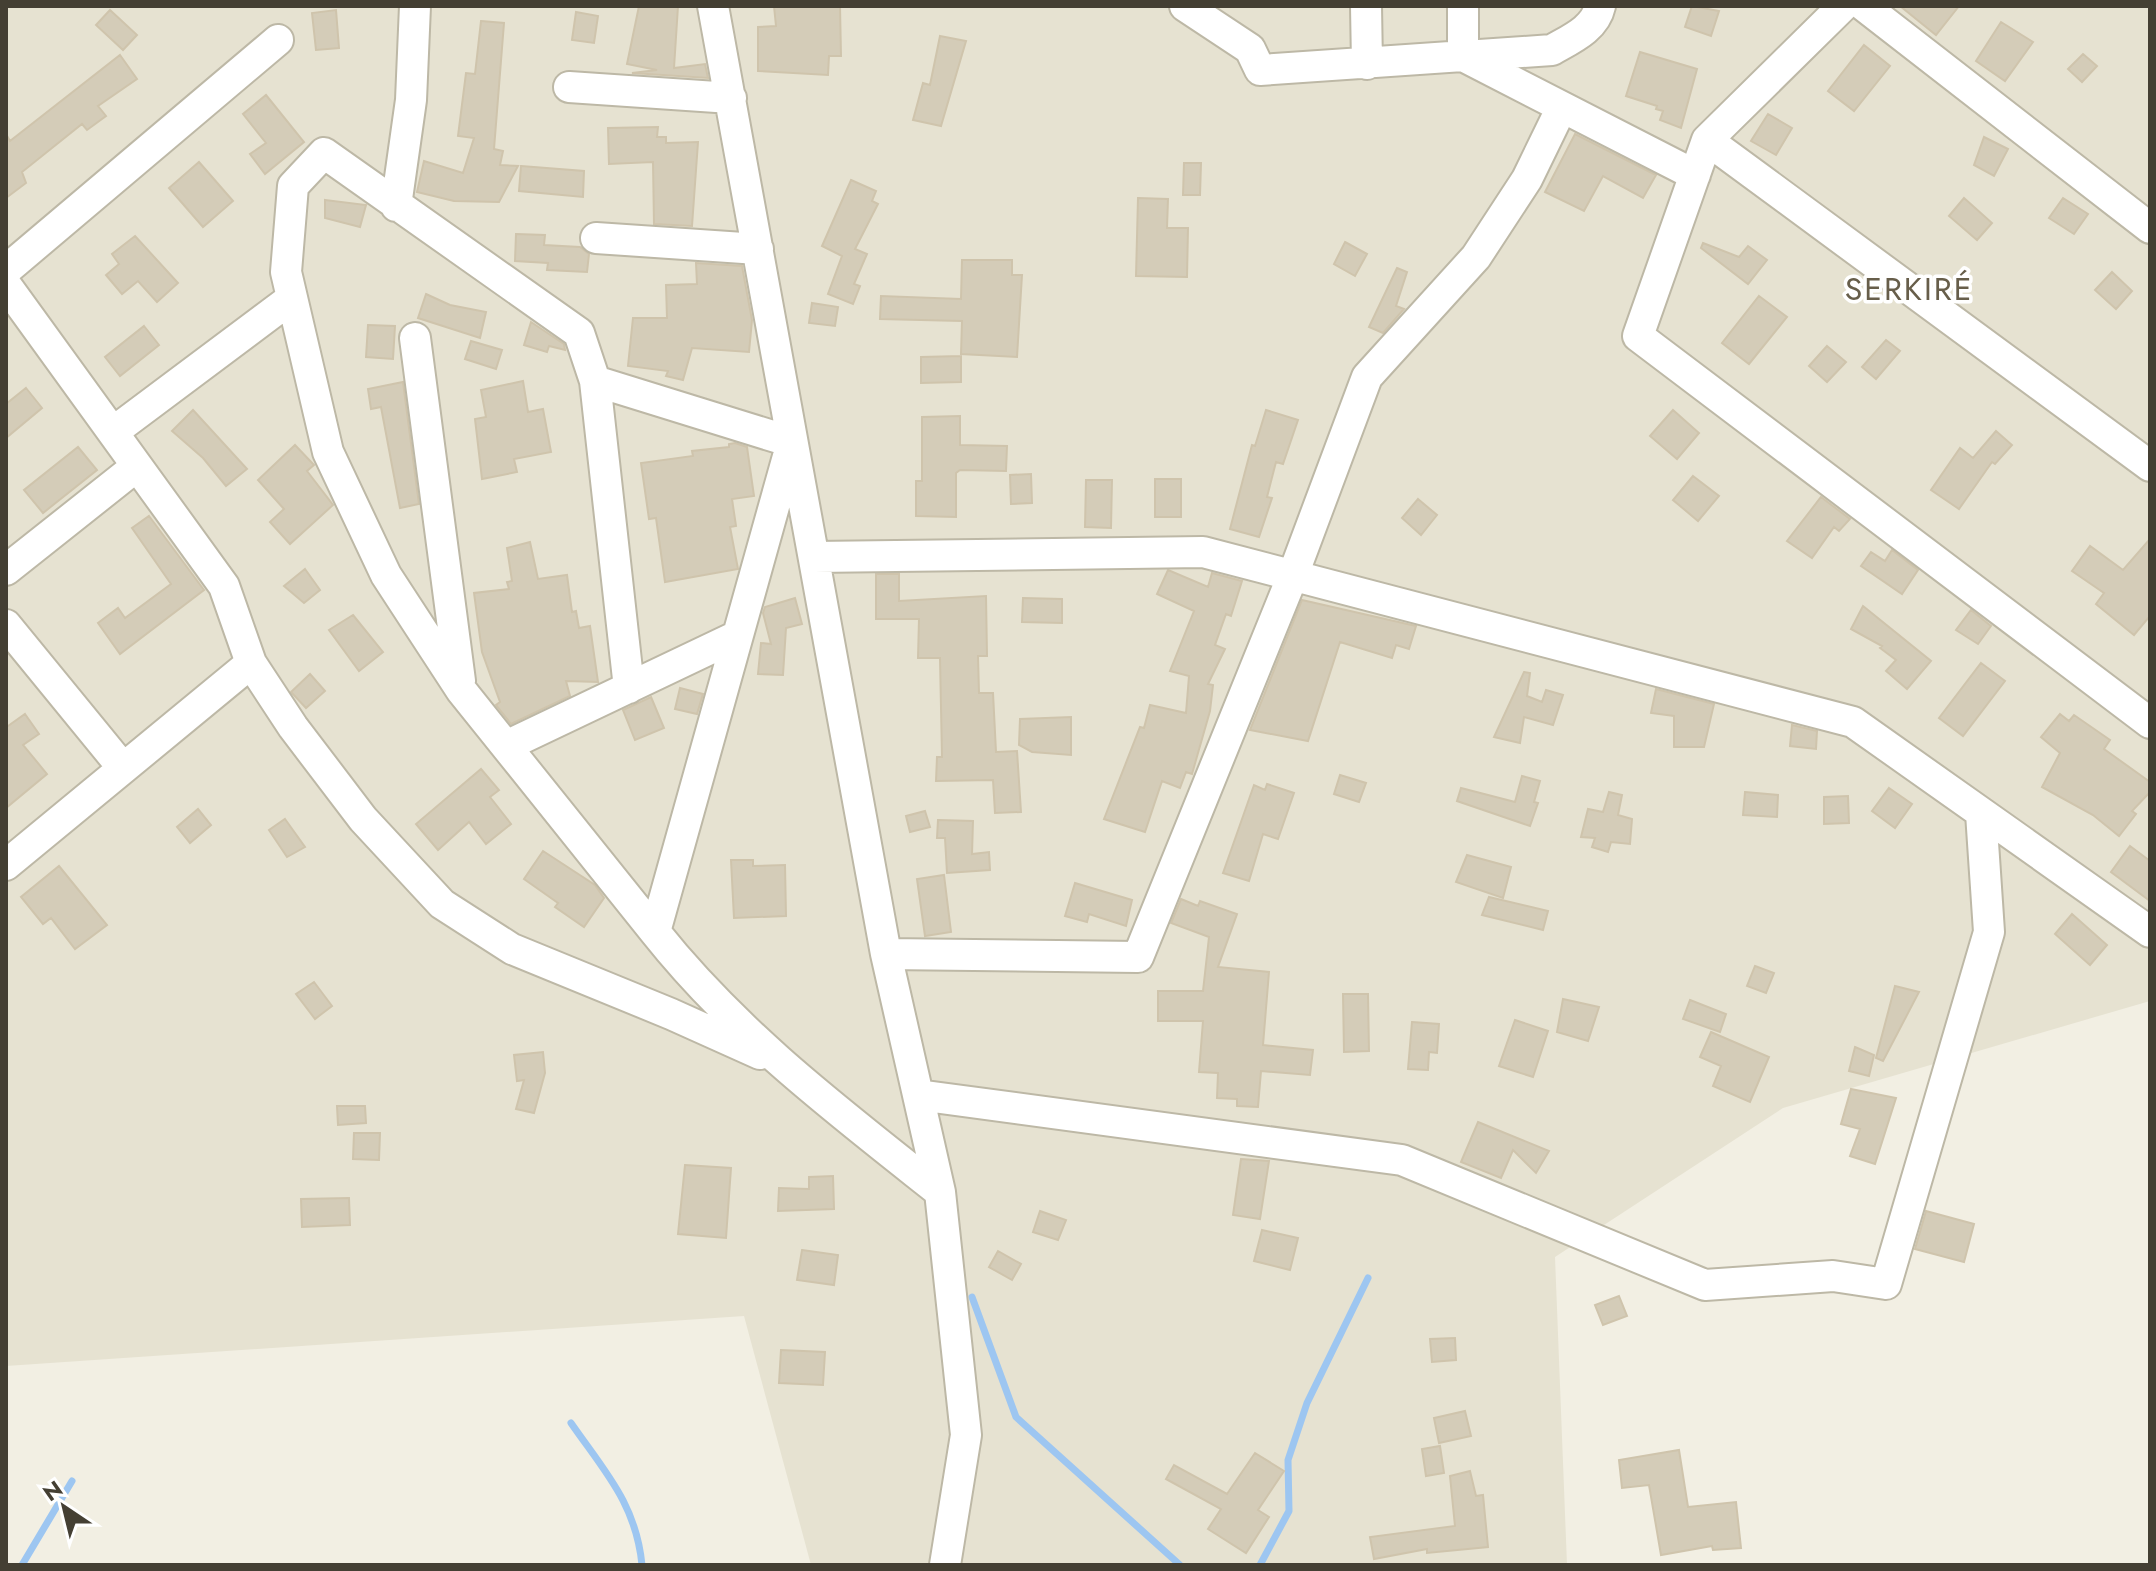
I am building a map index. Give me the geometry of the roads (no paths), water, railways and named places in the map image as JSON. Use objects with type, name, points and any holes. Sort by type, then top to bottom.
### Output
[{"type":"street","points":[[396,206],[411,100],[415,6]]},
{"type":"street","points":[[713,6],[886,954],[940,1192],[966,1435],[945,1565]]},
{"type":"street","points":[[1366,6],[1367,64]]},
{"type":"street","points":[[1463,6],[1463,56]]},
{"type":"street","points":[[1196,10],[1250,49],[1260,70],[1552,50],[1583,32],[1597,16],[1600,6]]},
{"type":"street","points":[[1843,6],[1707,140],[1638,336],[2150,723]]},
{"type":"street","points":[[1864,6],[2150,228]]},
{"type":"street","points":[[6,270],[278,40]]},
{"type":"street","points":[[1463,56],[1695,175]]},
{"type":"street","points":[[569,87],[731,98]]},
{"type":"street","points":[[886,954],[1138,957],[1293,575],[1367,377],[1476,257],[1527,179],[1562,107]]},
{"type":"street","points":[[1707,140],[2150,466]]},
{"type":"street","points":[[629,688],[595,381],[579,333],[324,153],[293,186],[286,272],[328,452],[386,575],[461,690],[655,932],[778,1063],[940,1192]]},
{"type":"street","points":[[596,238],[758,249]]},
{"type":"street","points":[[113,432],[292,298]]},
{"type":"street","points":[[11,302],[113,432],[224,586],[251,663],[363,819],[442,904],[512,949],[671,1014],[778,1063]]},
{"type":"street","points":[[415,338],[461,690]]},
{"type":"street","points":[[595,381],[792,442]]},
{"type":"street","points":[[655,932],[792,442]]},
{"type":"street","points":[[6,570],[137,466]]},
{"type":"street","points":[[814,557],[1203,552],[1853,722],[2150,932]]},
{"type":"street","points":[[6,625],[123,768]]},
{"type":"street","points":[[506,746],[737,636]]},
{"type":"street","points":[[6,865],[251,663]]},
{"type":"street","points":[[918,1095],[1402,1160],[1705,1285],[1833,1276],[1886,1284],[1989,932],[1981,813]]},
{"type":"waterway","points":[[1260,1565],[1289,1511],[1288,1460],[1307,1403],[1368,1278]]},
{"type":"waterway","points":[[972,1297],[1016,1417],[1180,1565]]},
{"type":"waterway","points":[[571,1423],[626,1506],[639,1543],[642,1565]]},
{"type":"waterway","points":[[22,1565],[72,1481]]},
{"type":"district","name":"SERKIRÉ","points":[[1909,289]]}]
